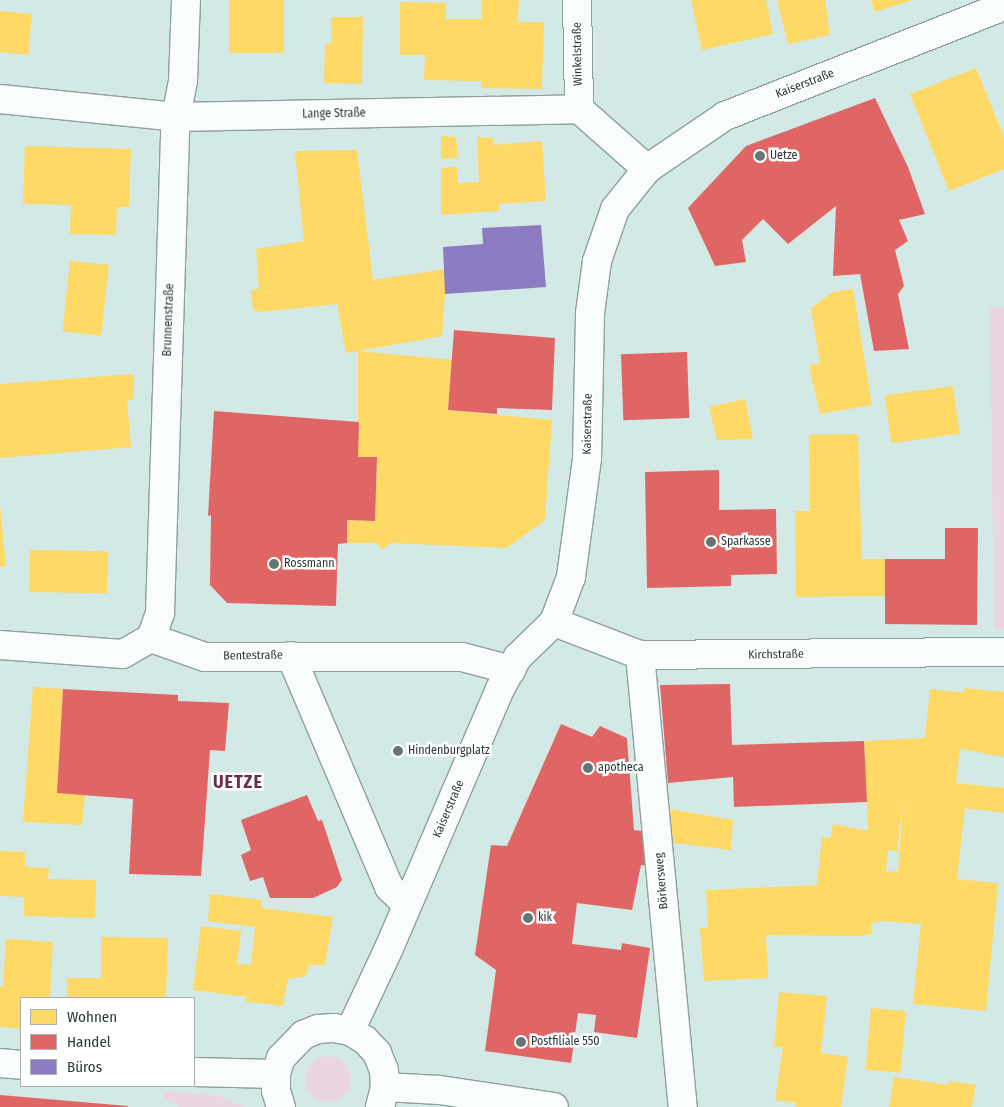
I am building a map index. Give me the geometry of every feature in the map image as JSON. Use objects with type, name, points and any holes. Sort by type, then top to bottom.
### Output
[{"type":"street","name":"Brunnenstraße","points":[[151,638],[160,613],[176,116],[183,81],[186,0]]},
{"type":"street","name":"Winkelstraße","points":[[577,0],[579,109]]},
{"type":"street","name":"Kaiserstraße","points":[[350,1031],[511,670],[518,657],[554,622],[571,577],[588,459],[590,313],[597,261],[615,209],[647,169],[725,116],[1004,6]]},
{"type":"street","name":"Lange Straße","points":[[0,99],[176,116],[579,109]]},
{"type":"street","points":[[579,109],[647,169]]},
{"type":"street","name":"Kirchstraße","points":[[554,622],[640,655],[1004,652]]},
{"type":"street","points":[[0,645],[123,654],[151,638]]},
{"type":"street","name":"Bentestraße","points":[[151,638],[205,657],[462,657],[511,670]]},
{"type":"street","name":"Börkersweg","points":[[640,655],[683,1107]]},
{"type":"street","points":[[291,656],[389,887],[407,906]]},
{"type":"street","points":[[281,1107],[276,1091],[276,1074],[281,1058],[303,1035],[318,1029],[350,1031],[365,1040],[377,1053],[384,1070],[383,1097],[439,1090],[554,1107]]},
{"type":"street","points":[[0,1064],[20,1065]]},
{"type":"street","points":[[195,1072],[276,1074]]},
{"type":"shaded area","points":[[1004,307],[1004,629],[994,629],[990,308]]},
{"type":"shaded area","points":[[328,1056],[341,1060],[347,1066],[351,1079],[347,1092],[341,1098],[328,1102],[315,1098],[309,1092],[305,1079],[309,1066],[315,1060]]},
{"type":"shaded area","points":[[163,1091],[220,1096],[244,1107],[179,1107],[163,1099]]},
{"type":"building: Wohnen","points":[[229,0],[284,0],[284,53],[229,53]]},
{"type":"building: Wohnen","points":[[482,0],[519,0],[518,22],[544,22],[542,89],[481,88],[481,81],[424,80],[425,55],[400,55],[400,2],[446,3],[446,19],[482,19]]},
{"type":"building: Wohnen","points":[[691,0],[766,0],[773,34],[702,50]]},
{"type":"building: Wohnen","points":[[777,0],[825,0],[830,35],[788,44]]},
{"type":"building: Wohnen","points":[[871,0],[912,0],[875,12]]},
{"type":"building: Wohnen","points":[[0,11],[32,14],[28,55],[0,52]]},
{"type":"building: Wohnen","points":[[331,17],[363,17],[362,84],[324,83],[325,43],[331,44]]},
{"type":"building: Wohnen","points":[[976,68],[1004,137],[1004,169],[949,191],[910,94]]},
{"type":"building: Wohnen","points":[[441,136],[456,137],[458,158],[441,159]]},
{"type":"building: Wohnen","points":[[477,137],[493,138],[493,145],[542,141],[546,201],[499,204],[499,211],[441,215],[441,168],[457,167],[458,183],[479,182]]},
{"type":"building: Wohnen","points":[[25,146],[131,149],[129,207],[117,207],[116,235],[70,234],[71,205],[23,204]]},
{"type":"building: Wohnen","points":[[357,150],[373,280],[445,269],[442,336],[346,353],[337,304],[262,312],[253,310],[251,289],[259,289],[256,249],[304,241],[295,151]]},
{"type":"building: Wohnen","points":[[70,261],[109,265],[101,336],[63,332]]},
{"type":"building: Wohnen","points":[[853,289],[872,405],[820,414],[809,365],[820,364],[811,308],[833,292]]},
{"type":"building: Wohnen","points":[[358,351],[452,360],[448,410],[552,420],[545,520],[507,548],[390,543],[382,550],[376,543],[347,543],[347,520],[375,521],[377,457],[358,457]]},
{"type":"building: Wohnen","points":[[134,374],[134,399],[127,400],[131,447],[0,458],[0,384]]},
{"type":"building: Wohnen","points":[[953,386],[960,434],[891,443],[885,396]]},
{"type":"building: Wohnen","points":[[745,399],[753,439],[717,440],[709,407]]},
{"type":"building: Wohnen","points":[[858,434],[862,559],[885,559],[886,596],[796,597],[795,511],[810,511],[809,435]]},
{"type":"building: Wohnen","points":[[0,504],[6,567],[0,567]]},
{"type":"building: Wohnen","points":[[30,550],[108,551],[107,593],[29,592]]},
{"type":"building: Wohnen","points":[[33,687],[63,689],[57,793],[85,795],[82,825],[23,822]]},
{"type":"building: Wohnen","points":[[965,688],[1004,692],[1004,757],[960,749],[956,783],[1004,788],[1004,813],[965,808],[957,879],[998,883],[986,1011],[913,1004],[921,924],[881,921],[871,923],[872,934],[861,936],[766,935],[768,978],[704,981],[700,928],[708,928],[706,890],[817,885],[822,837],[830,839],[833,824],[868,831],[864,741],[925,738],[930,689],[964,693]],"holes":[[[903,801],[898,872],[886,871],[888,850],[897,852]]]},
{"type":"building: Wohnen","points":[[670,809],[733,820],[731,850],[673,843]]},
{"type":"building: Wohnen","points":[[0,851],[25,852],[25,867],[49,868],[48,879],[96,880],[95,918],[24,916],[24,897],[0,896]]},
{"type":"building: Wohnen","points":[[210,894],[262,900],[262,908],[333,917],[325,965],[309,965],[306,976],[288,979],[283,1006],[246,1002],[247,997],[193,990],[201,926],[241,931],[237,964],[251,965],[255,927],[208,921]]},
{"type":"building: Wohnen","points":[[101,937],[168,938],[166,997],[67,997],[67,978],[101,978]]},
{"type":"building: Wohnen","points":[[6,939],[53,942],[50,997],[20,997],[20,1029],[0,1027],[0,986],[3,987]]},
{"type":"building: Wohnen","points":[[779,992],[827,996],[821,1053],[848,1057],[841,1107],[795,1107],[796,1103],[775,1100],[783,1047],[774,1046]]},
{"type":"building: Wohnen","points":[[871,1008],[906,1011],[900,1073],[866,1070]]},
{"type":"building: Wohnen","points":[[894,1077],[948,1085],[949,1081],[976,1085],[972,1107],[889,1107]]},
{"type":"building: Handel","points":[[875,98],[908,167],[925,214],[899,220],[908,241],[895,250],[904,286],[898,294],[909,349],[874,351],[860,274],[833,276],[836,206],[788,244],[763,219],[742,240],[746,262],[715,266],[688,208],[746,146]]},
{"type":"building: Handel","points":[[454,330],[555,338],[552,410],[497,408],[497,414],[448,410]]},
{"type":"building: Handel","points":[[687,352],[689,418],[623,420],[621,354]]},
{"type":"building: Handel","points":[[214,411],[359,422],[358,457],[377,457],[375,521],[347,520],[347,543],[338,544],[336,606],[227,603],[210,585],[211,515],[208,516]]},
{"type":"building: Handel","name":"Sparkasse","points":[[719,470],[719,510],[776,509],[777,574],[731,575],[731,586],[647,588],[645,472]]},
{"type":"building: Handel","points":[[945,528],[978,528],[977,625],[885,624],[885,559],[945,559]]},
{"type":"building: Handel","points":[[730,684],[732,745],[864,741],[867,802],[734,807],[733,777],[668,783],[660,685]]},
{"type":"building: Handel","points":[[63,689],[178,695],[178,701],[229,703],[225,751],[210,750],[201,876],[129,874],[133,799],[57,793]]},
{"type":"building: Handel","points":[[561,724],[592,737],[600,726],[627,738],[634,830],[649,832],[651,866],[641,865],[632,910],[577,903],[572,944],[621,950],[622,943],[650,948],[637,1038],[594,1032],[596,1015],[578,1013],[571,1063],[485,1051],[496,970],[475,955],[491,845],[507,846]]},
{"type":"building: Handel","points":[[307,795],[318,821],[322,820],[342,880],[337,887],[313,898],[270,898],[263,877],[250,881],[241,855],[251,850],[241,820]]},
{"type":"building: Handel","points":[[0,1095],[128,1106],[128,1107],[0,1107]]},
{"type":"building: Büros","points":[[541,225],[546,287],[445,294],[443,247],[483,244],[482,228]]},
{"type":"place","name":"Uetze","points":[[760,156]]},
{"type":"place","name":"Sparkasse","points":[[711,542]]},
{"type":"place","name":"Rossmann","points":[[274,564]]},
{"type":"place","name":"Hindenburgplatz","points":[[398,751]]},
{"type":"place","name":"apotheca","points":[[588,768]]},
{"type":"place","name":"kik","points":[[528,918]]},
{"type":"place","name":"Postfiliale 550","points":[[521,1042]]},
{"type":"district","name":"UETZE","points":[[238,782]]}]
